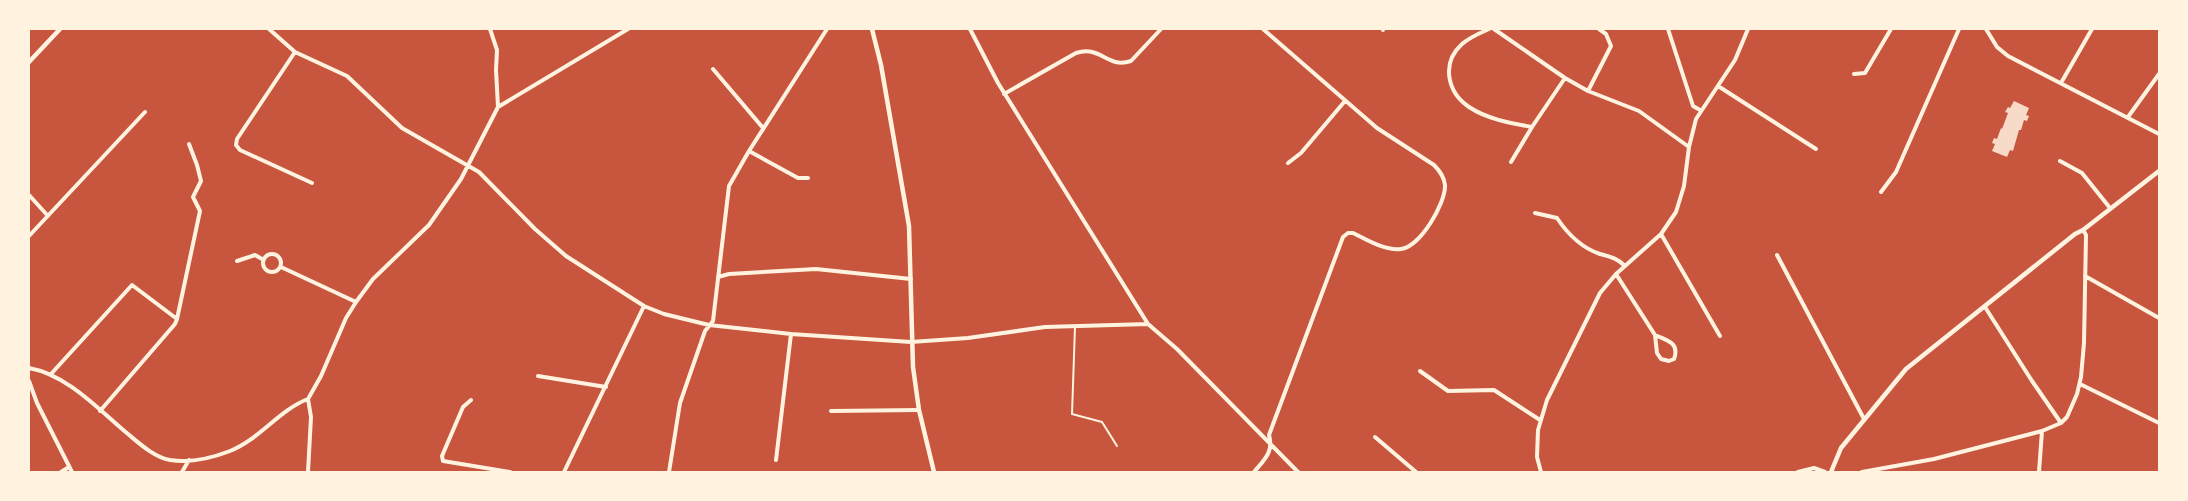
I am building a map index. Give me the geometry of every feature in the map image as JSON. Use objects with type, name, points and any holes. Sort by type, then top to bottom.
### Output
[{"type":"street","points":[[29,62],[60,29]]},
{"type":"street","points":[[269,29],[296,52],[347,76],[402,128],[479,172],[535,229],[566,256],[644,306],[664,314],[709,325],[791,334],[911,342],[968,338],[1045,327],[1148,324]]},
{"type":"street","points":[[308,472],[311,417],[308,399],[356,302],[380,272],[429,225],[468,165],[498,107],[497,50],[490,29]]},
{"type":"street","points":[[498,107],[628,29]]},
{"type":"street","points":[[669,472],[680,403],[704,331],[713,321],[730,186],[763,128],[827,29]]},
{"type":"street","points":[[872,29],[881,65],[909,226],[911,342],[915,392],[934,472]]},
{"type":"street","points":[[970,29],[1004,94],[1148,324],[1178,349],[1298,472]]},
{"type":"street","points":[[1004,94],[1076,53],[1085,50],[1096,52],[1116,63],[1131,61],[1161,29]]},
{"type":"street","points":[[1254,472],[1270,452],[1272,445],[1269,435],[1345,235],[1353,233],[1389,248],[1400,250],[1408,248],[1421,237],[1443,200],[1444,192],[1443,177],[1434,165],[1377,128],[1263,29]]},
{"type":"street","points":[[1489,29],[1472,36],[1461,44],[1453,55],[1449,66],[1448,80],[1455,94],[1476,111],[1494,118],[1532,127]]},
{"type":"street","points":[[1494,29],[1588,91],[1639,111],[1688,148]]},
{"type":"street","points":[[1588,91],[1611,46],[1606,34],[1599,29]]},
{"type":"street","points":[[1668,29],[1693,106],[1700,110]]},
{"type":"street","points":[[1541,472],[1537,443],[1540,420],[1547,400],[1600,293],[1616,274],[1661,234],[1669,224],[1680,201],[1686,175],[1688,148],[1692,129],[1700,110],[1735,60],[1748,29]]},
{"type":"street","points":[[1854,74],[1865,73],[1891,29]]},
{"type":"street","points":[[1881,192],[1896,172],[1959,29]]},
{"type":"street","points":[[1986,29],[1997,47],[2008,56],[2159,134]]},
{"type":"street","points":[[2061,83],[2092,29]]},
{"type":"street","points":[[296,52],[237,139],[236,145],[240,150],[312,183]]},
{"type":"street","points":[[713,69],[763,128]]},
{"type":"street","points":[[2128,117],[2159,74]]},
{"type":"street","points":[[1511,162],[1532,127],[1566,78]]},
{"type":"street","points":[[1718,86],[1816,149]]},
{"type":"street","points":[[1288,162],[1301,153],[1346,101]]},
{"type":"street","points":[[29,236],[145,112]]},
{"type":"street","points":[[100,411],[175,324],[177,319],[200,211],[193,197],[201,182],[197,165],[188,144]]},
{"type":"street","points":[[749,151],[798,178],[808,178]]},
{"type":"street","points":[[2060,161],[2082,173],[2110,208]]},
{"type":"street","points":[[1831,472],[1841,448],[1914,362],[2075,234],[2083,230],[2159,171]]},
{"type":"street","points":[[29,195],[48,216]]},
{"type":"street","points":[[1535,213],[1557,218],[1568,234],[1598,253],[1618,259],[1625,266]]},
{"type":"street","points":[[1862,472],[1934,459],[2042,431],[2062,423],[2071,411],[2080,384],[2084,343],[2086,235],[2083,230]]},
{"type":"street","points":[[1661,234],[1720,336]]},
{"type":"street","points":[[262,259],[275,254],[282,264],[281,268]]},
{"type":"street","points":[[1777,254],[1864,419]]},
{"type":"street","points":[[237,261],[255,255],[262,259],[266,271],[270,273],[281,268],[356,302]]},
{"type":"street","points":[[718,277],[730,274],[816,269],[910,279]]},
{"type":"street","points":[[1616,274],[1655,335],[1657,353],[1661,359],[1669,361],[1674,358],[1676,353],[1672,342],[1655,335]]},
{"type":"street","points":[[2085,276],[2159,318]]},
{"type":"street","points":[[51,374],[132,285],[177,319]]},
{"type":"street","points":[[564,472],[644,306]]},
{"type":"street","points":[[1985,307],[2032,381],[2062,423]]},
{"type":"street","points":[[776,460],[791,334]]},
{"type":"street","points":[[29,368],[51,374],[145,448],[169,460],[189,460],[230,452],[255,437],[297,403],[308,399]]},
{"type":"street","points":[[1420,371],[1448,391],[1494,390],[1540,420]]},
{"type":"street","points":[[538,376],[606,387]]},
{"type":"street","points":[[29,381],[37,403],[72,472]]},
{"type":"street","points":[[2080,384],[2159,423]]},
{"type":"street","points":[[471,400],[463,407],[442,456],[442,461],[510,472]]},
{"type":"street","points":[[831,411],[919,410]]},
{"type":"street","points":[[2038,472],[2042,431]]},
{"type":"street","points":[[1375,437],[1416,472]]},
{"type":"street","points":[[182,472],[189,460]]},
{"type":"street","points":[[61,472],[69,467]]},
{"type":"street","points":[[1798,472],[1814,468],[1825,472]]},
{"type":"lane","points":[[1075,327],[1072,414],[1102,422],[1117,446]]},
{"type":"building","points":[[2014,101],[2029,108],[2026,115],[2029,116],[2027,121],[2024,120],[2013,151],[2010,150],[2007,157],[1992,151],[1995,144],[1992,143],[1994,138],[1997,139],[2002,129],[2008,113],[2005,112]]}]
